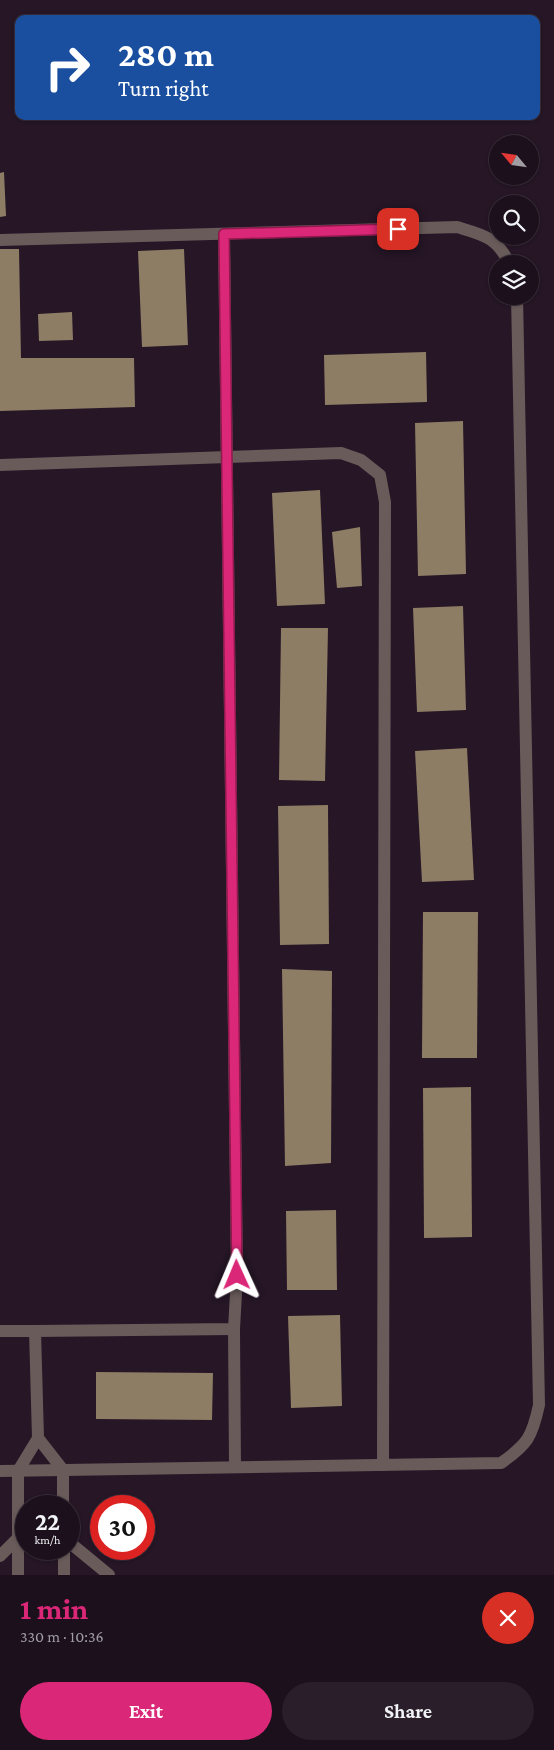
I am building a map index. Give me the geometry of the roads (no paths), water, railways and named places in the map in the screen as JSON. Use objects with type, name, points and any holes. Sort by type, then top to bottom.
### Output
[{"type":"street","points":[[0,240],[457,227],[493,240],[506,255]]},
{"type":"street","points":[[224,234],[237,1275],[234,1329],[235,1467]]},
{"type":"street","points":[[0,1471],[500,1463],[518,1451],[533,1432],[539,1405],[517,305]]},
{"type":"street","points":[[0,465],[342,452],[362,460],[380,475],[385,502],[383,1465]]},
{"type":"street","points":[[0,1331],[234,1329]]},
{"type":"street","points":[[18,1495],[18,1471],[38,1438],[35,1331]]},
{"type":"street","points":[[38,1438],[63,1470],[63,1495]]},
{"type":"street","points":[[0,1556],[15,1541]]},
{"type":"street","points":[[80,1551],[109,1575]]},
{"type":"street","points":[[18,1560],[18,1575]]},
{"type":"street","points":[[64,1560],[64,1575]]}]
